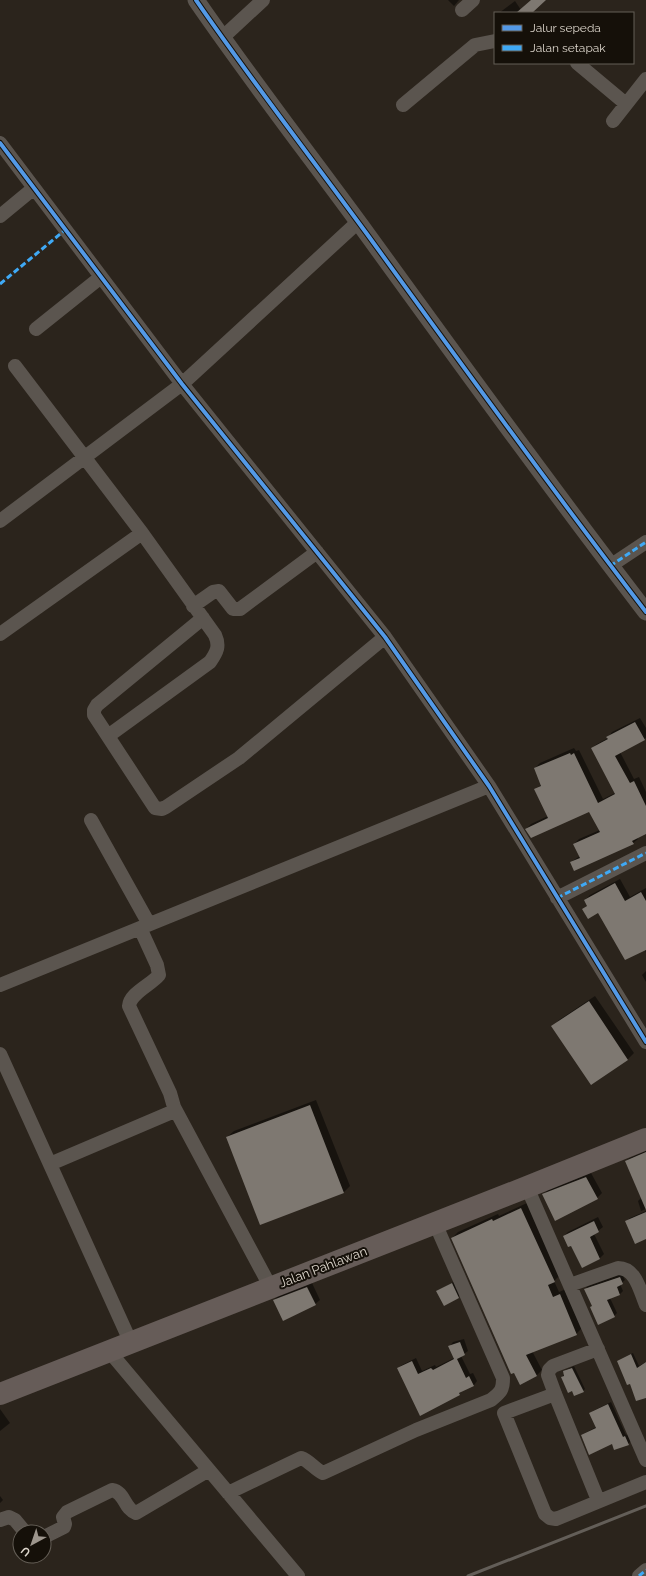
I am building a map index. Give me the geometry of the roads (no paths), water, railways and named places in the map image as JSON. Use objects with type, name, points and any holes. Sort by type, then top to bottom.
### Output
[{"type":"highway","name":"Jalan Pahlawan","points":[[0,1394],[646,1139]]},
{"type":"street","points":[[196,0],[222,38],[562,502],[646,612]]},
{"type":"street","points":[[222,38],[263,0]]},
{"type":"street","points":[[462,10],[473,0]]},
{"type":"street","points":[[403,105],[475,45],[494,41]]},
{"type":"street","points":[[578,64],[626,104]]},
{"type":"street","points":[[613,121],[646,79]]},
{"type":"street","points":[[0,143],[182,384],[385,637],[489,786],[646,1042]]},
{"type":"street","points":[[0,216],[34,188]]},
{"type":"street","points":[[0,521],[182,384],[358,222]]},
{"type":"street","points":[[36,329],[101,277]]},
{"type":"street","points":[[15,366],[142,533],[215,635],[218,642],[218,648],[210,662],[108,736]]},
{"type":"street","points":[[0,634],[142,533]]},
{"type":"street","points":[[610,566],[646,542]]},
{"type":"street","points":[[193,606],[213,592],[219,591],[233,609],[240,609],[316,552]]},
{"type":"street","points":[[203,618],[97,705],[94,710],[94,715],[153,805],[159,809],[166,807],[239,758],[385,637]]},
{"type":"street","points":[[0,985],[489,786]]},
{"type":"street","points":[[90,820],[145,926],[157,965],[158,975],[129,1001],[129,1006],[170,1093],[174,1107],[271,1288]]},
{"type":"street","points":[[557,898],[646,853]]},
{"type":"street","points":[[0,1054],[131,1343]]},
{"type":"street","points":[[50,1164],[172,1112],[174,1107]]},
{"type":"street","points":[[527,1187],[646,1460]]},
{"type":"street","points":[[228,1492],[300,1458],[309,1461],[315,1468],[323,1473],[416,1430],[491,1400],[503,1388],[504,1378],[435,1223]]},
{"type":"street","points":[[570,1285],[618,1268],[627,1269],[633,1276],[646,1305]]},
{"type":"street","points":[[598,1349],[553,1366],[550,1368],[548,1375],[598,1500]]},
{"type":"street","points":[[109,1351],[298,1576]]},
{"type":"street","points":[[555,1394],[504,1413],[545,1514],[550,1518],[556,1519],[598,1500],[646,1482]]},
{"type":"street","points":[[52,1533],[64,1527],[65,1524],[63,1517],[68,1512],[112,1490],[120,1493],[130,1509],[136,1513],[209,1470]]},
{"type":"street","points":[[0,1520],[9,1517],[15,1520],[18,1524]]},
{"type":"street","points":[[639,1576],[646,1570]]},
{"type":"railway","points":[[468,1576],[646,1506]]}]
